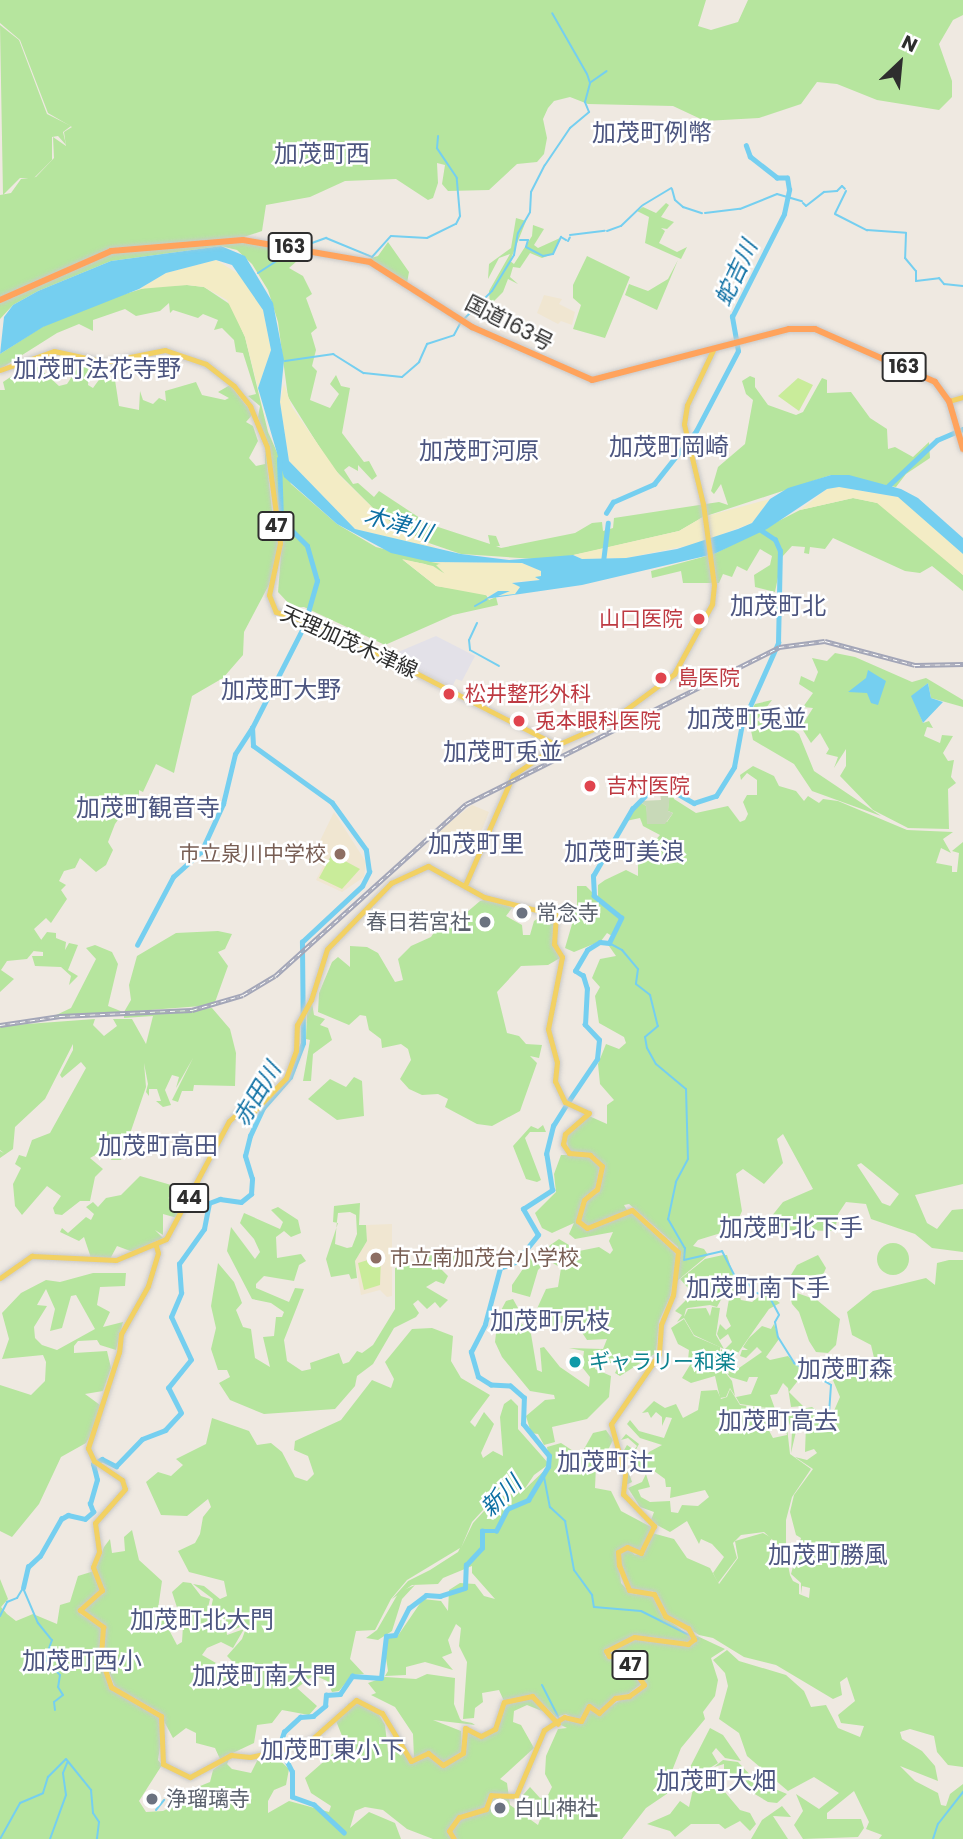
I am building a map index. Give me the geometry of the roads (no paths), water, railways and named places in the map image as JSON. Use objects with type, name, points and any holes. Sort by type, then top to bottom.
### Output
[{"type":"highway","name":"国道163号","points":[[0,300],[100,255],[230,238],[357,259],[386,270],[463,321],[592,380],[796,328],[815,329],[926,377],[949,401]]},
{"type":"highway","name":"163","points":[[949,401],[961,446]]},
{"type":"main road","name":"天理加茂木津線","points":[[0,370],[50,351],[105,362],[165,350],[201,360],[226,379],[250,405],[269,455],[273,516],[280,542],[271,600],[280,614],[307,619],[557,745]]},
{"type":"main road","points":[[466,883],[512,776],[557,745],[609,722],[674,674],[712,604],[714,583],[703,506],[686,443],[687,405],[713,350]]},
{"type":"main road","points":[[949,401],[963,397]]},
{"type":"main road","name":"44","points":[[156,1246],[169,1235],[232,1118],[254,1111],[284,1080],[295,1054],[301,1017],[307,1008],[329,946],[391,883],[428,866],[466,883]]},
{"type":"main road","name":"47","points":[[466,883],[484,897],[548,910],[557,917],[554,942],[562,957],[548,1029],[557,1062],[555,1080],[565,1102],[589,1113],[565,1134],[562,1142],[567,1152],[590,1155],[602,1166],[596,1191],[581,1206],[579,1224],[587,1228],[632,1210],[678,1252],[673,1295],[660,1325],[658,1355],[643,1371],[611,1426],[624,1473],[622,1494],[654,1527],[641,1553],[628,1547],[618,1552],[622,1582],[631,1592],[654,1594],[665,1616],[688,1628],[694,1639],[687,1643],[634,1636],[608,1649],[606,1655],[623,1657],[644,1685],[629,1696],[615,1698],[599,1713],[590,1706],[581,1721],[565,1716],[558,1724]]},
{"type":"main road","points":[[0,1278],[32,1256],[105,1261],[156,1246],[158,1253],[148,1286],[121,1334],[119,1352],[89,1448],[95,1463],[122,1480],[125,1489],[95,1523],[99,1552],[93,1567],[102,1590],[80,1610],[104,1630],[101,1658],[111,1687],[160,1714],[162,1761],[186,1776],[230,1755],[250,1757],[281,1750],[316,1736],[345,1705],[356,1700],[382,1713],[411,1761],[430,1754],[443,1765],[463,1753],[465,1728],[481,1736],[495,1729],[504,1702],[532,1696],[558,1724],[540,1736],[537,1755],[516,1796],[491,1796],[486,1809],[459,1818],[449,1831],[454,1839]]},
{"type":"water","points":[[221,246],[245,256],[273,303],[284,360],[280,402],[289,461],[355,529],[461,554],[509,560],[573,555],[582,559],[626,558],[677,549],[738,529],[752,523],[770,499],[788,488],[831,475],[849,475],[901,489],[918,498],[963,538],[963,554],[898,497],[839,487],[827,489],[767,529],[714,554],[582,585],[485,599],[498,591],[510,591],[498,596],[515,594],[520,587],[512,583],[540,580],[535,577],[541,576],[541,571],[522,563],[431,562],[391,553],[337,524],[284,477],[258,388],[271,350],[263,310],[232,265],[216,260],[166,273],[139,289],[43,327],[0,354],[4,317],[13,305],[38,291],[111,261]]},
{"type":"water","points":[[868,670],[886,681],[878,705],[871,703],[867,693],[848,692],[866,678]]},
{"type":"water","points":[[928,683],[931,698],[943,702],[923,723],[911,696]]},
{"type":"waterway","points":[[465,318],[492,291],[514,255],[518,233],[530,212],[531,192],[545,165],[570,128],[589,112],[585,102],[590,83],[587,74],[552,13]]},
{"type":"waterway","points":[[591,82],[607,71]]},
{"type":"waterway","points":[[301,247],[326,238],[372,257],[391,236],[427,238],[456,224],[460,216],[457,178],[437,148],[438,136]]},
{"type":"waterway","name":"蛇吉川","points":[[606,513],[613,502],[654,484],[696,431],[738,351],[732,317],[784,214],[789,190],[787,178],[777,178],[750,157],[746,146]]},
{"type":"waterway","points":[[803,203],[806,206],[824,192],[837,191],[842,186],[845,189]]},
{"type":"waterway","points":[[643,205],[671,188]]},
{"type":"waterway","points":[[672,189],[675,200],[683,207],[702,213]]},
{"type":"waterway","points":[[846,191],[835,214],[867,230],[906,233],[905,258],[916,271],[916,281],[939,278],[944,284],[963,286]]},
{"type":"waterway","points":[[705,213],[740,209],[777,194],[802,201]]},
{"type":"waterway","points":[[607,231],[621,226],[642,206]]},
{"type":"waterway","points":[[570,235],[605,231]]},
{"type":"waterway","points":[[520,240],[528,240],[526,247],[543,256],[553,254],[561,237],[566,240]]},
{"type":"waterway","points":[[568,241],[570,237]]},
{"type":"waterway","points":[[258,273],[290,252]]},
{"type":"waterway","points":[[285,361],[333,354],[364,373],[402,377],[419,362],[427,344],[454,335],[461,322]]},
{"type":"waterway","points":[[885,489],[937,440],[963,429]]},
{"type":"waterway","name":"赤田川","points":[[23,1588],[28,1567],[40,1556],[61,1519],[68,1515],[85,1519],[93,1512],[90,1504],[97,1480],[93,1464],[102,1459],[116,1466],[142,1439],[165,1430],[181,1413],[168,1388],[191,1360],[171,1317],[181,1293],[179,1264],[204,1229],[209,1203],[220,1199],[241,1202],[251,1194],[252,1179],[245,1156],[250,1136],[263,1108],[290,1077],[303,1043],[302,942],[362,886],[369,872],[366,850],[332,803],[253,746],[252,728],[304,626],[317,581],[307,546],[281,520],[279,459]]},
{"type":"waterway","name":"蛇吉川","points":[[603,562],[608,523]]},
{"type":"waterway","name":"新川","points":[[568,1102],[597,1059],[599,1040],[585,1025],[587,989],[583,976],[575,971],[587,950],[600,942],[609,943],[621,918],[594,896],[593,876],[632,809],[649,792],[668,788],[694,803],[716,796],[734,767],[742,724],[778,643],[780,551],[775,540],[760,530]]},
{"type":"waterway","points":[[475,606],[486,600]]},
{"type":"waterway","points":[[477,623],[469,640],[470,650],[499,666]]},
{"type":"waterway","points":[[137,945],[173,877],[201,852],[223,804],[235,754],[252,728]]},
{"type":"waterway","points":[[609,943],[622,950],[638,969],[636,984],[650,995],[658,1026],[645,1037],[647,1048],[656,1064],[686,1089],[688,1159],[676,1182],[668,1219],[685,1248],[684,1260],[722,1251],[736,1278],[750,1285],[752,1292],[769,1296],[779,1315],[775,1322],[778,1337],[794,1363],[831,1385],[829,1417]]},
{"type":"waterway","name":"新川","points":[[344,1833],[314,1805],[292,1797],[292,1772],[279,1747],[284,1732],[300,1717],[313,1716],[325,1706],[326,1695],[340,1694],[352,1676],[381,1678],[386,1636],[395,1635],[409,1608],[426,1595],[440,1596],[465,1588],[466,1565],[482,1548],[482,1531],[496,1531],[507,1509],[528,1500],[548,1467],[549,1456],[523,1424],[524,1398],[510,1386],[491,1385],[478,1377],[471,1352],[485,1324],[500,1268],[516,1262],[538,1235],[523,1209],[552,1190],[546,1154],[553,1126],[566,1105]]},
{"type":"waterway","points":[[544,1477],[550,1507],[565,1521],[574,1570],[592,1595],[594,1607],[641,1611],[697,1639]]},
{"type":"waterway","name":"赤田川","points":[[0,1616],[7,1602],[17,1598],[23,1588],[38,1623],[52,1640],[45,1659],[60,1675],[58,1687],[63,1695],[54,1702],[55,1710]]},
{"type":"waterway","points":[[542,1685],[559,1718]]},
{"type":"waterway","name":"赤田川","points":[[66,1759],[91,1790],[93,1813],[99,1822],[97,1839]]},
{"type":"waterway","points":[[0,1839],[20,1803],[43,1793],[48,1777],[66,1759]]},
{"type":"waterway","points":[[50,1839],[66,1795],[63,1773],[67,1763]]},
{"type":"waterway","points":[[933,1839],[938,1824],[963,1792]]},
{"type":"waterway","points":[[155,1799],[158,1796]]},
{"type":"waterway","points":[[156,1810],[164,1800]]},
{"type":"railway","points":[[0,1025],[60,1016],[192,1010],[243,995],[275,976],[466,804],[779,647],[825,641],[915,665],[963,664]]},
{"type":"place","name":"山口医院","points":[[699,619]]},
{"type":"place","name":"島医院","points":[[661,678]]},
{"type":"place","name":"松井整形外科","points":[[449,694]]},
{"type":"place","name":"兎本眼科医院","points":[[519,721]]},
{"type":"place","name":"吉村医院","points":[[590,786]]},
{"type":"place","name":"市立泉川中学校","points":[[340,854]]},
{"type":"place","name":"常念寺","points":[[522,913]]},
{"type":"place","name":"春日若宮社","points":[[485,922]]},
{"type":"place","name":"市立南加茂台小学校","points":[[376,1258]]},
{"type":"place","name":"ギャラリー和楽","points":[[575,1362]]},
{"type":"place","name":"浄瑠璃寺","points":[[152,1799]]},
{"type":"place","name":"白山神社","points":[[500,1808]]},
{"type":"district","name":"加茂町例幣","points":[[652,133]]},
{"type":"district","name":"加茂町西","points":[[322,154]]},
{"type":"district","name":"加茂町法花寺野","points":[[97,369]]},
{"type":"district","name":"加茂町岡崎","points":[[669,447]]},
{"type":"district","name":"加茂町河原","points":[[479,451]]},
{"type":"district","name":"加茂町北","points":[[778,606]]},
{"type":"district","name":"加茂町大野","points":[[281,690]]},
{"type":"district","name":"加茂町兎並","points":[[747,719]]},
{"type":"district","name":"加茂町兎並","points":[[503,752]]},
{"type":"district","name":"加茂町観音寺","points":[[148,808]]},
{"type":"district","name":"加茂町里","points":[[476,844]]},
{"type":"district","name":"加茂町美浪","points":[[624,852]]},
{"type":"district","name":"加茂町高田","points":[[158,1146]]},
{"type":"district","name":"加茂町北下手","points":[[791,1228]]},
{"type":"district","name":"加茂町南下手","points":[[758,1288]]},
{"type":"district","name":"加茂町尻枝","points":[[550,1321]]},
{"type":"district","name":"加茂町森","points":[[845,1369]]},
{"type":"district","name":"加茂町高去","points":[[778,1421]]},
{"type":"district","name":"加茂町辻","points":[[605,1462]]},
{"type":"district","name":"加茂町勝風","points":[[828,1555]]},
{"type":"district","name":"加茂町北大門","points":[[202,1620]]},
{"type":"district","name":"加茂町西小","points":[[82,1661]]},
{"type":"district","name":"加茂町南大門","points":[[264,1676]]},
{"type":"district","name":"加茂町東小下","points":[[332,1750]]},
{"type":"district","name":"加茂町大畑","points":[[716,1781]]},
{"type":"water label","name":"木津川","points":[[398,524]]}]
